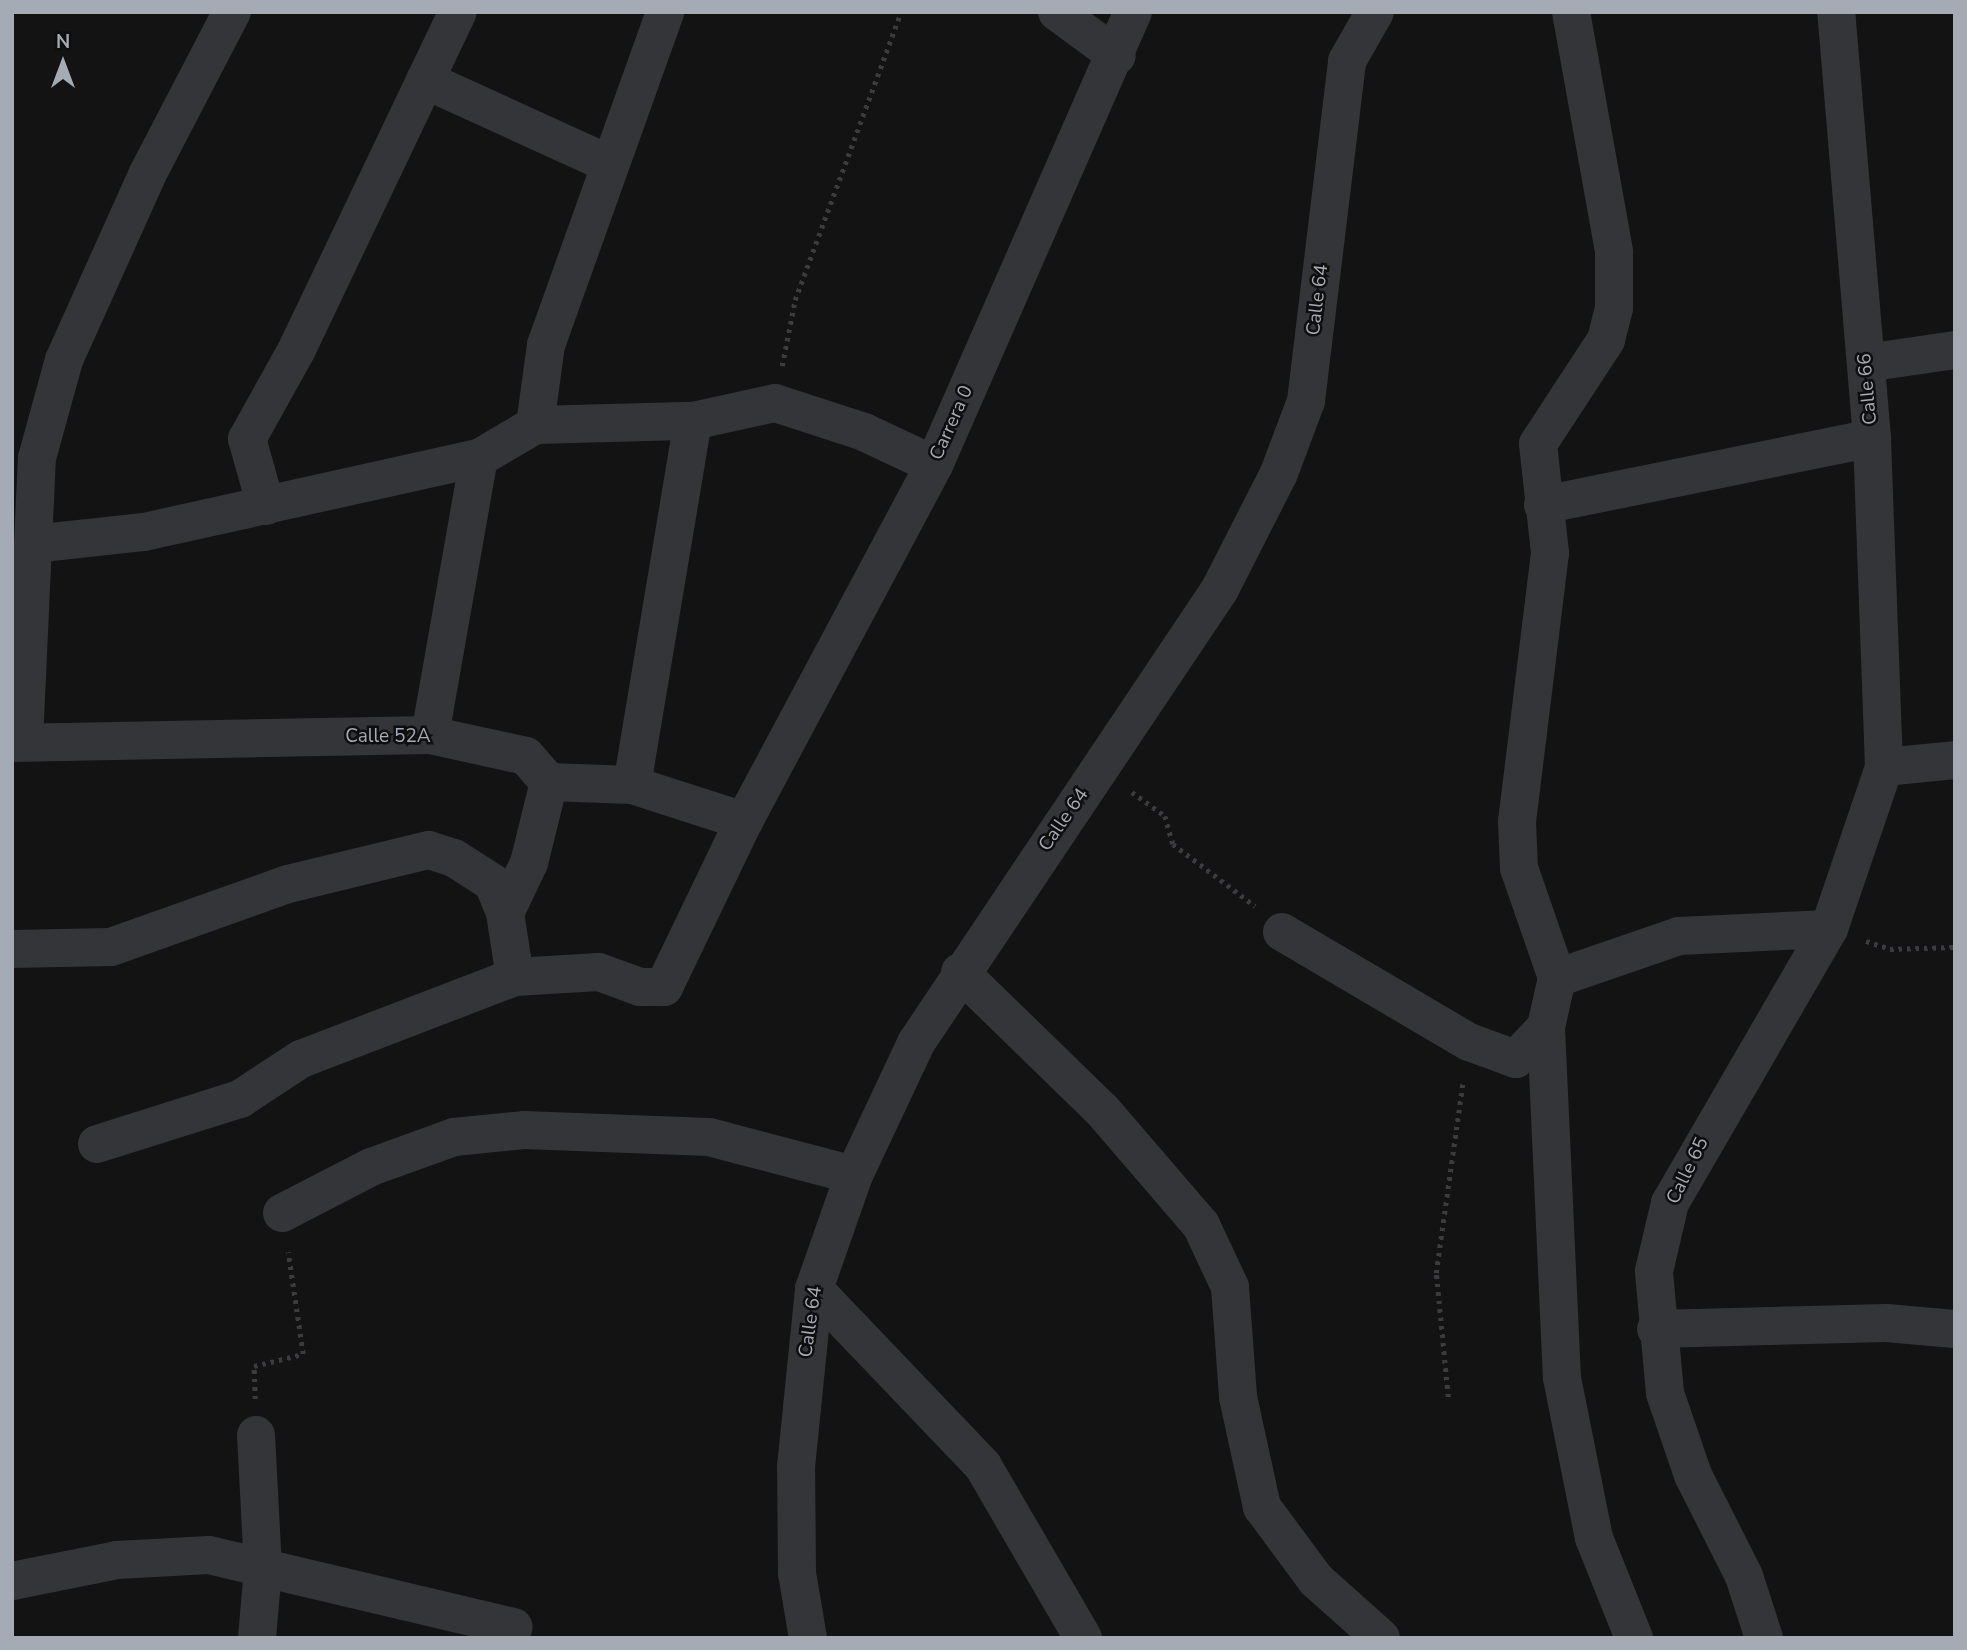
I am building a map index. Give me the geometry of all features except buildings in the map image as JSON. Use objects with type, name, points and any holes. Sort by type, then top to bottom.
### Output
[{"type":"street","points":[[18,742],[37,458],[64,360],[147,175],[232,12]]},
{"type":"street","points":[[266,506],[247,439],[458,12]]},
{"type":"street","points":[[535,425],[546,345],[607,163],[665,12]]},
{"type":"street","points":[[1057,12],[1117,56]]},
{"type":"street","name":"Carrera 0","points":[[515,977],[599,972],[640,987],[664,987],[744,821],[934,465],[1117,56],[1132,12]]},
{"type":"street","name":"Calle 64","points":[[808,1638],[797,1573],[796,1467],[814,1289],[854,1175],[916,1043],[960,972],[1220,589],[1279,473],[1306,401],[1347,61],[1375,12]]},
{"type":"street","points":[[1571,12],[1614,252],[1614,308],[1606,340],[1538,444],[1550,553],[1517,821],[1519,868],[1557,978],[1546,1027],[1562,1378],[1594,1538],[1634,1638]]},
{"type":"street","name":"Calle 66","points":[[1836,12],[1872,438],[1884,767]]},
{"type":"street","points":[[425,80],[607,163]]},
{"type":"street","points":[[1866,363],[1955,350]]},
{"type":"street","points":[[33,544],[144,532],[479,458],[535,425],[694,421],[775,403],[864,432],[934,465]]},
{"type":"street","points":[[632,785],[694,421]]},
{"type":"street","points":[[1543,505],[1872,438]]},
{"type":"street","points":[[430,735],[479,458]]},
{"type":"street","name":"Calle 52A","points":[[18,742],[430,735],[526,756],[548,782]]},
{"type":"street","points":[[1884,767],[1955,760]]},
{"type":"street","name":"Calle 65","points":[[1765,1638],[1744,1576],[1689,1463],[1665,1393],[1656,1329],[1654,1271],[1670,1203],[1829,929],[1884,767]]},
{"type":"street","points":[[505,913],[529,863],[548,782],[632,785],[744,821]]},
{"type":"street","points":[[12,949],[111,947],[288,884],[429,849],[454,858],[493,883],[505,913],[515,977],[301,1059],[240,1099],[97,1144]]},
{"type":"street","points":[[1557,978],[1679,936],[1829,929]]},
{"type":"street","points":[[1282,932],[1469,1042],[1516,1059],[1546,1027]]},
{"type":"street","points":[[960,972],[1101,1110],[1201,1224],[1230,1287],[1238,1397],[1262,1507],[1316,1580],[1381,1638]]},
{"type":"street","points":[[282,1213],[370,1167],[454,1137],[524,1130],[709,1137],[854,1175]]},
{"type":"street","points":[[814,1289],[983,1466],[1083,1638]]},
{"type":"street","points":[[1656,1329],[1886,1323],[1955,1329]]},
{"type":"street","points":[[256,1435],[262,1569],[257,1638]]},
{"type":"street","points":[[12,1581],[117,1560],[209,1555],[514,1627]]},
{"type":"path","points":[[775,403],[794,300],[901,12]]},
{"type":"path","points":[[1100,769],[1165,816],[1173,844],[1282,932]]},
{"type":"path","points":[[1829,929],[1890,949],[1955,947]]},
{"type":"path","points":[[1448,1397],[1436,1273],[1469,1042]]},
{"type":"path","points":[[256,1435],[254,1366],[303,1354],[282,1213]]}]
